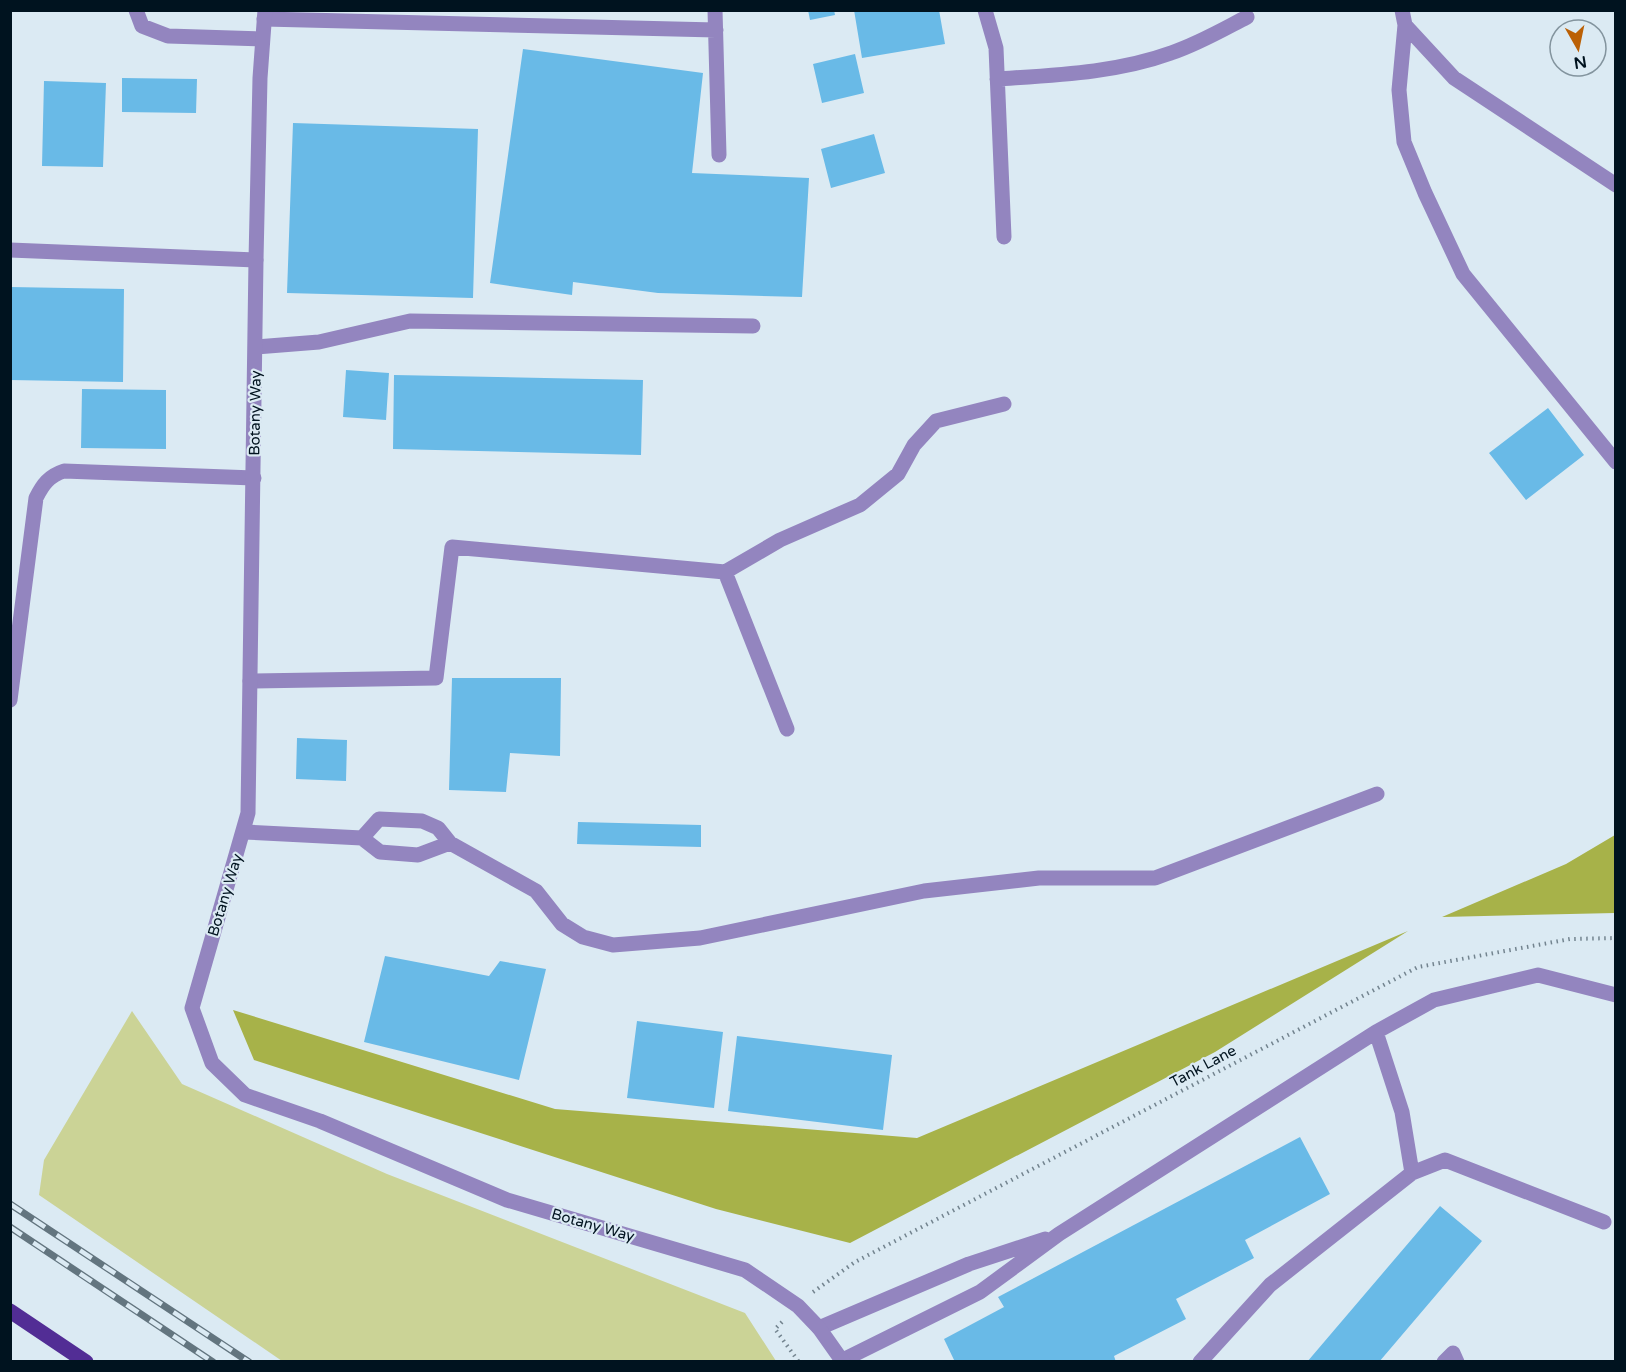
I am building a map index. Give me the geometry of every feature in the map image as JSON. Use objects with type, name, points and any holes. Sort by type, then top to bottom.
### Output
[{"type":"main road","points":[[10,1311],[86,1362]]},
{"type":"street","points":[[136,10],[142,26],[168,36],[262,39]]},
{"type":"street","points":[[715,10],[719,155]]},
{"type":"street","points":[[986,10],[996,48],[1004,237]]},
{"type":"street","points":[[264,15],[716,30]]},
{"type":"street","name":"Botany Way","points":[[264,15],[256,260],[248,813],[192,1008],[212,1063],[245,1095],[320,1121],[507,1200],[745,1270],[798,1306],[819,1328],[843,1361]]},
{"type":"street","points":[[998,79],[1065,75],[1131,64],[1170,54],[1206,39],[1246,17]]},
{"type":"street","points":[[1403,18],[1454,78],[1616,185]]},
{"type":"street","points":[[1403,18],[1399,90],[1404,142],[1463,274],[1616,462]]},
{"type":"street","points":[[10,250],[256,260]]},
{"type":"street","points":[[255,347],[319,342],[410,321],[753,326]]},
{"type":"street","points":[[250,681],[436,678],[452,547],[725,572],[780,540],[860,504],[898,474],[914,445],[936,422],[1004,404]]},
{"type":"street","points":[[10,700],[36,498],[43,484],[53,475],[64,471],[254,478]]},
{"type":"street","points":[[725,572],[788,729]]},
{"type":"street","points":[[362,838],[379,819],[422,821],[438,828],[450,843],[536,891],[562,924],[583,937],[613,945],[700,938],[924,891],[1039,878],[1155,878],[1377,794]]},
{"type":"street","points":[[244,832],[362,838],[380,852],[418,855],[450,843]]},
{"type":"street","points":[[843,1361],[980,1292],[1059,1234],[1376,1032],[1434,1000],[1538,975],[1616,995]]},
{"type":"street","points":[[1376,1032],[1402,1112],[1413,1173]]},
{"type":"street","points":[[1200,1362],[1270,1285],[1413,1173],[1445,1160],[1604,1222]]},
{"type":"street","points":[[819,1328],[969,1264],[1059,1234]]},
{"type":"street","points":[[1444,1362],[1453,1353],[1457,1362]]},
{"type":"path","name":"Tank Lane","points":[[824,1282],[855,1262],[1418,967],[1570,939],[1616,938]]},
{"type":"path","points":[[775,1329],[799,1362]]},
{"type":"green space","points":[[1615,835],[1615,913],[1442,917],[1566,864]]},
{"type":"green space","points":[[1408,931],[1215,1052],[850,1243],[716,1209],[254,1060],[233,1010],[555,1109],[917,1138]]},
{"type":"green space","points":[[132,1011],[182,1084],[387,1174],[745,1313],[776,1361],[282,1361],[39,1195],[44,1160]]},
{"type":"building","points":[[808,10],[834,10],[835,15],[810,20]]},
{"type":"building","points":[[854,10],[939,10],[945,44],[862,58]]},
{"type":"building","points":[[523,49],[703,73],[692,173],[809,178],[802,297],[658,293],[573,282],[572,295],[490,283]]},
{"type":"building","points":[[855,54],[864,93],[822,103],[813,64]]},
{"type":"building","points":[[122,78],[197,79],[196,113],[122,112]]},
{"type":"building","points":[[44,81],[106,83],[103,167],[42,166]]},
{"type":"building","points":[[293,123],[478,129],[473,298],[287,293]]},
{"type":"building","points":[[874,134],[885,173],[831,188],[821,149]]},
{"type":"building","points":[[10,287],[124,289],[123,382],[10,380]]},
{"type":"building","points":[[346,370],[389,373],[386,420],[343,417]]},
{"type":"building","points":[[394,375],[643,380],[641,455],[393,449]]},
{"type":"building","points":[[82,389],[166,390],[166,449],[81,448]]},
{"type":"building","points":[[1548,408],[1584,455],[1526,500],[1489,453]]},
{"type":"building","points":[[452,678],[561,678],[560,756],[510,753],[506,792],[449,790]]},
{"type":"building","points":[[297,738],[347,740],[346,781],[296,779]]},
{"type":"building","points":[[578,822],[701,825],[701,847],[577,844]]},
{"type":"building","points":[[385,956],[489,976],[500,961],[546,969],[519,1080],[364,1042]]},
{"type":"building","points":[[637,1021],[723,1032],[714,1108],[627,1098]]},
{"type":"building","points":[[737,1036],[892,1055],[883,1130],[728,1111]]},
{"type":"building","points":[[1300,1137],[1330,1194],[1245,1240],[1254,1258],[1176,1299],[1186,1319],[1114,1356],[1116,1362],[955,1362],[944,1339],[1004,1307],[998,1297]]},
{"type":"building","points":[[1440,1206],[1482,1241],[1379,1362],[1307,1362]]},
{"type":"railway","points":[[10,1204],[249,1362]]},
{"type":"railway","points":[[10,1227],[213,1362]]}]
